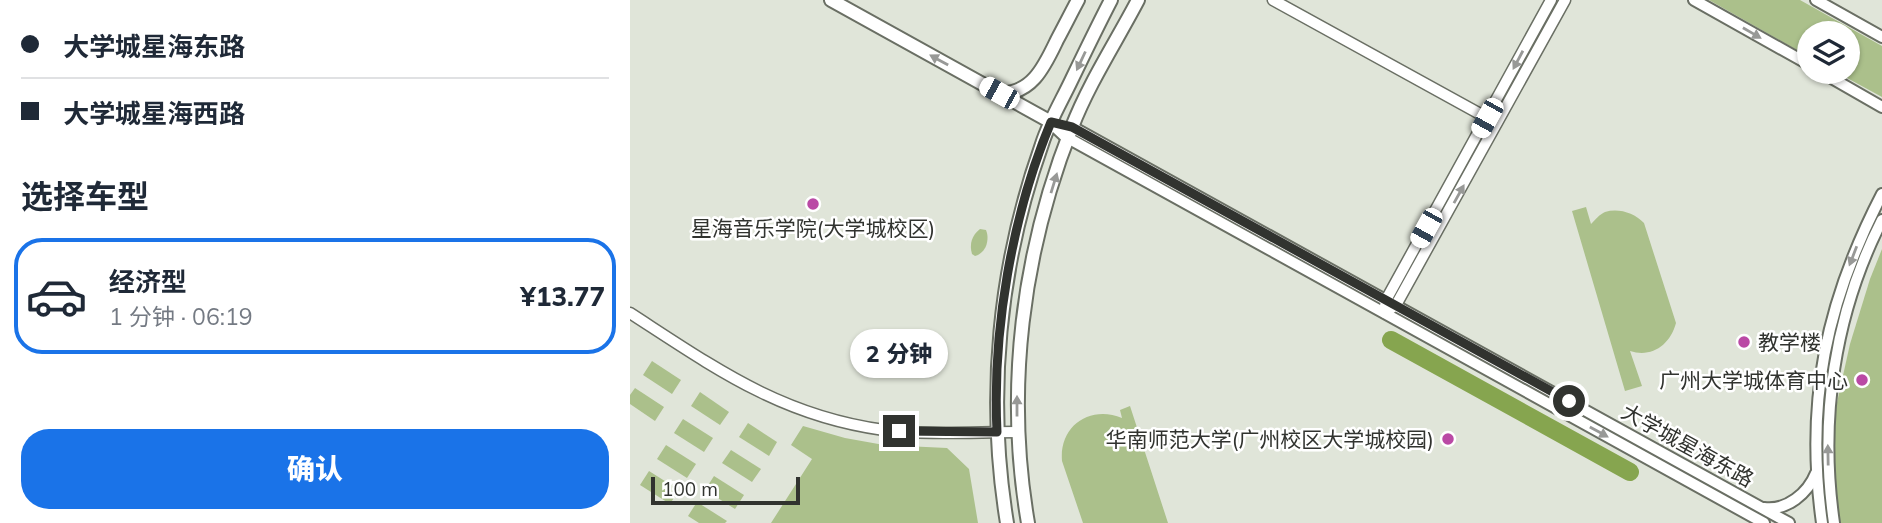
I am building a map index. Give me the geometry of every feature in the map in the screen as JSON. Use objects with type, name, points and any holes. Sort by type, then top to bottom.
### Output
[{"type":"main road","name":"大学城星海东路","points":[[831,0],[1051,122],[1391,303],[1789,523]]},
{"type":"main road","points":[[999,93],[1021,90],[1039,74],[1078,0]]},
{"type":"main road","points":[[1007,523],[997,432],[998,360],[1010,263],[1042,144],[1111,0]]},
{"type":"main road","points":[[1028,523],[1018,432],[1018,362],[1026,293],[1042,222],[1070,132],[1138,0]]},
{"type":"main road","points":[[1694,0],[1797,58]]},
{"type":"main road","points":[[1816,0],[1882,37]]},
{"type":"main road","points":[[1842,84],[1882,107]]},
{"type":"main road","name":"大学城星海东路","points":[[1070,132],[1385,313],[1764,523]]},
{"type":"main road","points":[[1822,523],[1816,470],[1819,386],[1828,337],[1847,269],[1882,194]]},
{"type":"main road","points":[[1834,523],[1828,444],[1835,362],[1856,282],[1882,220]]},
{"type":"main road","points":[[1762,508],[1776,509],[1792,501],[1807,489],[1816,470]]},
{"type":"main road","points":[[1004,506],[1024,501]]},
{"type":"street","points":[[1273,0],[1498,124]]},
{"type":"street","points":[[1391,303],[1551,0]]},
{"type":"street","points":[[1385,313],[1498,124],[1564,0]]},
{"type":"street","points":[[630,313],[739,382],[799,409],[850,424],[884,429],[918,432],[1018,432]]},
{"type":"green space","points":[[1709,0],[1800,0],[1837,21],[1797,21],[1797,50]]},
{"type":"green space","points":[[1860,34],[1882,46],[1882,97],[1858,84]]},
{"type":"green space","points":[[1586,207],[1591,224],[1603,213],[1610,211],[1631,214],[1644,223],[1676,323],[1669,338],[1659,348],[1646,353],[1630,351],[1642,386],[1625,391],[1572,211]]},
{"type":"green space","points":[[980,229],[986,230],[987,242],[982,252],[975,256],[972,254],[971,243]]},
{"type":"green space","name":"广州大学城体育中心","points":[[1882,249],[1882,523],[1837,523],[1830,491],[1834,416],[1850,344]]},
{"type":"green space","points":[[652,361],[681,380],[672,394],[643,375]]},
{"type":"green space","points":[[635,388],[664,407],[655,421],[630,404],[630,395]]},
{"type":"green space","points":[[700,392],[729,412],[720,425],[691,406]]},
{"type":"green space","points":[[1130,406],[1168,523],[1083,523],[1062,461],[1066,438],[1071,429],[1088,417],[1099,414],[1122,418],[1120,410]]},
{"type":"green space","points":[[683,419],[713,438],[704,452],[674,433]]},
{"type":"green space","points":[[748,423],[777,442],[769,456],[739,437]]},
{"type":"green space","points":[[803,426],[884,445],[947,448],[969,469],[978,523],[771,523],[812,459],[791,445]]},
{"type":"green space","points":[[666,445],[696,464],[687,478],[657,459]]},
{"type":"green space","points":[[731,450],[761,469],[752,482],[722,463]]},
{"type":"green space","points":[[649,471],[679,490],[670,504],[640,485]]},
{"type":"green space","points":[[714,476],[744,495],[735,509],[705,490]]},
{"type":"green space","points":[[697,502],[727,521],[699,523],[688,516]]},
{"type":"waterway","points":[[1391,340],[1630,472]]},
{"type":"place","name":"星海音乐学院(大学城校区)","points":[[813,204]]},
{"type":"place","name":"教学楼","points":[[1744,342]]},
{"type":"place","name":"广州大学城体育中心","points":[[1862,380]]},
{"type":"place","name":"华南师范大学(广州校区大学城校园)","points":[[1448,439]]},
{"type":"route","points":[[899,431],[997,432],[998,360],[1006,281],[1018,223],[1051,122],[1072,127],[1569,401]]}]
